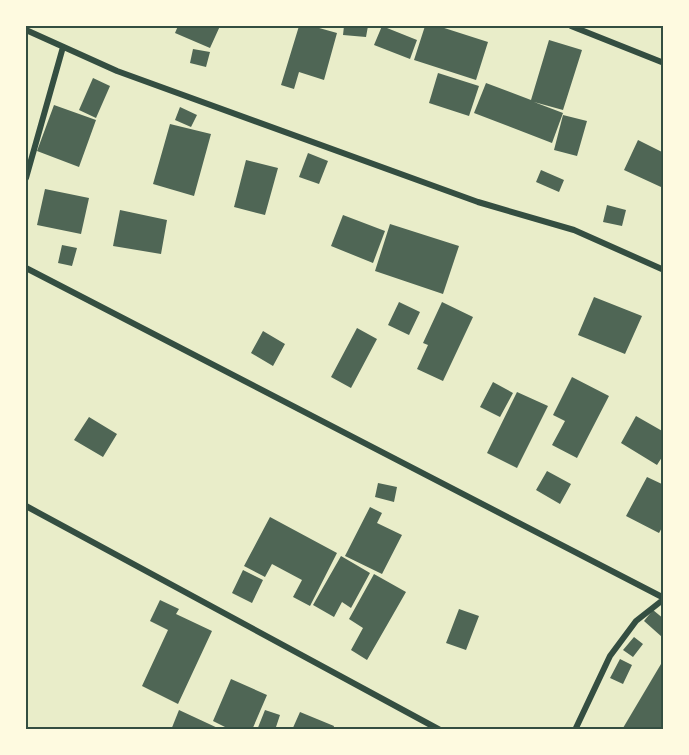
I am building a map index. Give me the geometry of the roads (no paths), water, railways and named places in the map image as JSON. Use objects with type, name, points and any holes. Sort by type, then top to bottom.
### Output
[{"type":"street","points":[[571,26],[663,63]]},
{"type":"street","points":[[26,30],[117,71],[478,202],[574,230],[663,270]]},
{"type":"street","points":[[26,178],[63,47]]},
{"type":"street","points":[[26,268],[663,598],[636,621],[610,656],[575,729]]},
{"type":"street","points":[[26,506],[440,729]]}]
